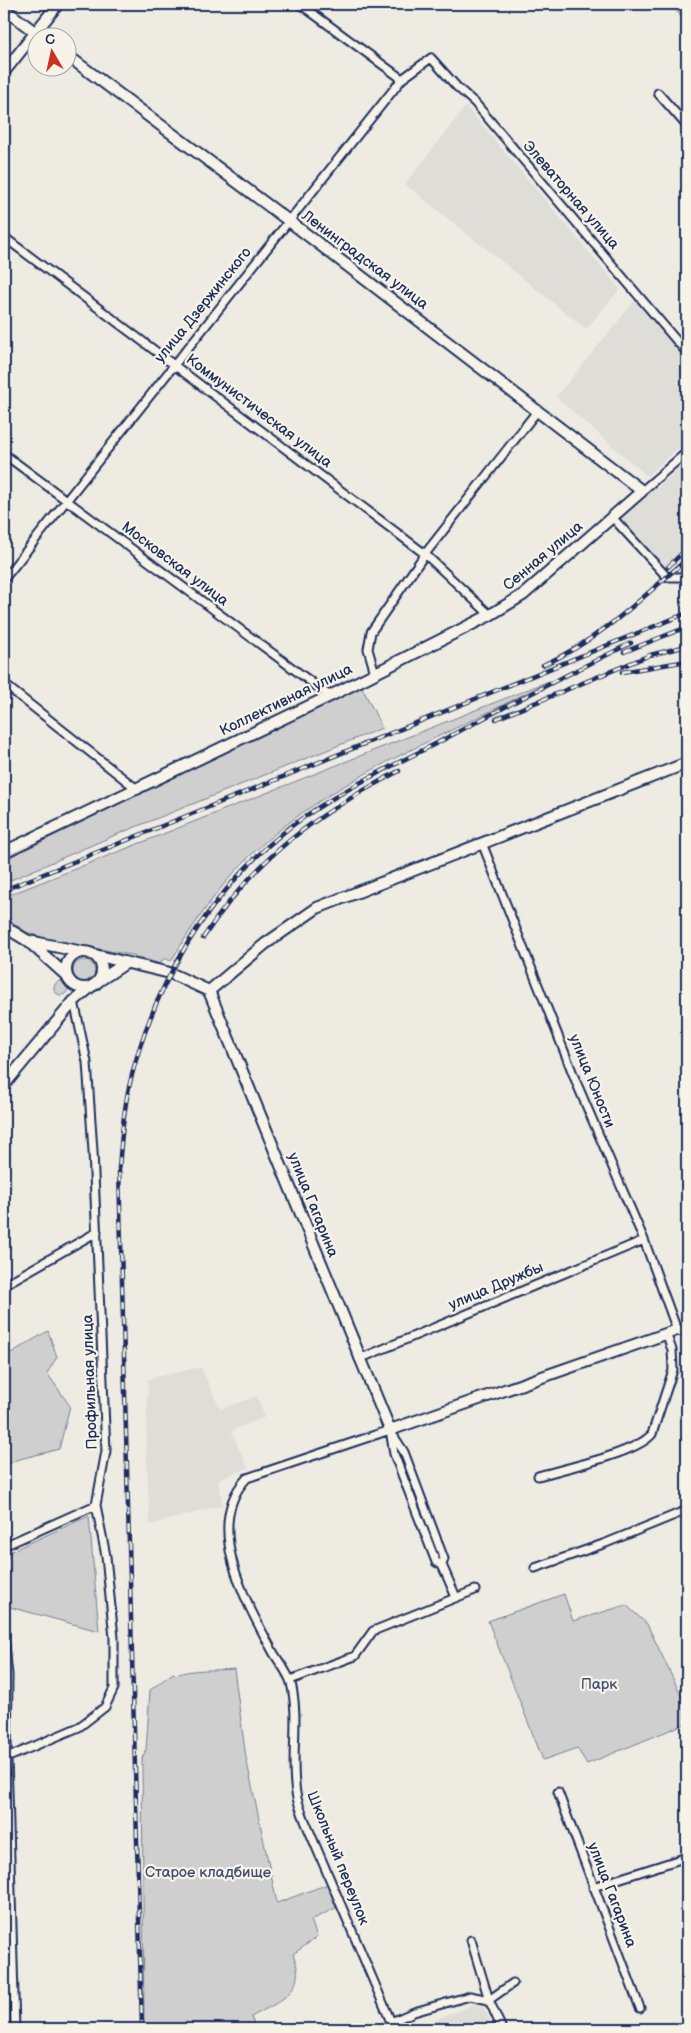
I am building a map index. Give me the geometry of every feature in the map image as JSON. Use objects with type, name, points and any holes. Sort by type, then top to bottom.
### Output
[{"type":"main road","points":[[43,28],[58,4]]},
{"type":"main road","points":[[4,9],[30,28]]},
{"type":"main road","points":[[4,72],[28,47]]},
{"type":"main road","name":"Ленинградская улица","points":[[78,63],[289,221],[642,491]]},
{"type":"main road","name":"Сенная улица","points":[[375,673],[490,615],[523,595],[642,491]]},
{"type":"main road","name":"Коллективная улица","points":[[4,852],[138,790],[375,673]]},
{"type":"main road","points":[[28,941],[89,953],[170,973],[209,991],[265,944],[317,908],[687,763]]},
{"type":"main road","points":[[4,923],[10,930],[28,941],[69,980],[81,988],[94,984],[101,976],[101,967],[98,959],[89,953],[78,953],[70,958],[66,968],[69,980],[74,1001]]},
{"type":"main road","points":[[4,1085],[74,1001],[94,984],[126,963]]},
{"type":"main road","name":"улица Гагарина","points":[[209,991],[359,1359],[390,1430]]},
{"type":"main road","points":[[390,1430],[666,1333],[682,1330]]},
{"type":"street","points":[[300,4],[402,79]]},
{"type":"street","name":"улица Дзержинского","points":[[4,579],[174,363],[402,79],[431,58]]},
{"type":"street","name":"Элеваторная улица","points":[[431,58],[457,87],[475,103],[687,353]]},
{"type":"street","points":[[658,93],[687,126]]},
{"type":"street","name":"Коммунистическая улица","points":[[4,237],[174,363],[425,554],[490,615]]},
{"type":"street","name":"Коллективная улица","points":[[375,673],[368,648],[371,632],[425,554],[538,410]]},
{"type":"street","name":"Сенная улица","points":[[642,491],[687,452]]},
{"type":"street","name":"Московская улица","points":[[4,454],[330,696]]},
{"type":"street","points":[[612,517],[667,577],[687,577]]},
{"type":"street","points":[[4,684],[138,790]]},
{"type":"street","name":"улица Юности","points":[[482,843],[577,1084],[682,1330]]},
{"type":"street","name":"Профильная улица","points":[[5,1759],[79,1728],[105,1707],[114,1688],[114,1638],[106,1556],[96,1505],[106,1451],[97,1232],[87,1062],[74,1001]]},
{"type":"street","points":[[4,1286],[97,1232]]},
{"type":"street","name":"улица Дружбы","points":[[359,1359],[644,1240]]},
{"type":"street","points":[[538,1476],[608,1456],[646,1441],[654,1428],[672,1370],[672,1350],[666,1333]]},
{"type":"street","name":"улица Гагарина","points":[[390,1430],[404,1452],[444,1559],[442,1565],[456,1597]]},
{"type":"street","name":"Школьный переулок","points":[[390,1430],[247,1478],[240,1484],[231,1504],[228,1529],[230,1554],[239,1585],[255,1619],[290,1680],[294,1717],[296,1793],[305,1821],[392,2026],[414,2012],[470,1996],[489,2000]]},
{"type":"street","points":[[4,1546],[96,1505]]},
{"type":"street","points":[[535,1568],[687,1510]]},
{"type":"street","points":[[290,1680],[355,1656],[373,1631],[475,1590]]},
{"type":"street","points":[[4,1636],[8,1675],[5,1759],[15,2029]]},
{"type":"street","name":"улица Гагарина","points":[[558,1792],[640,2008]]},
{"type":"street","points":[[593,1887],[687,1857]]},
{"type":"street","points":[[470,1940],[489,2000],[502,2029]]},
{"type":"street","points":[[489,2000],[513,1983]]},
{"type":"shaded area","points":[[466,106],[620,289],[586,329],[405,184]]},
{"type":"shaded area","points":[[637,298],[687,358],[687,440],[647,476],[556,397]]},
{"type":"shaded area","points":[[687,461],[687,548],[685,546],[664,567],[621,519]]},
{"type":"shaded area","points":[[201,1367],[220,1409],[257,1396],[265,1417],[231,1431],[248,1468],[218,1479],[222,1505],[150,1525],[146,1447],[148,1379]]},
{"type":"shaded area","points":[[481,2001],[494,2029],[425,2029],[424,2025]]},
{"type":"green space","points":[[671,4],[687,4],[687,24]]},
{"type":"green space","points":[[549,681],[358,778],[286,824],[254,852],[219,890],[171,961],[164,958],[160,964],[132,955],[54,941],[26,932],[4,916],[4,897]]},
{"type":"green space","points":[[361,685],[382,728],[113,836],[4,883],[4,860]]},
{"type":"green space","points":[[84,960],[92,963],[95,971],[92,979],[84,982],[76,979],[73,971],[76,963]]},
{"type":"green space","points":[[58,981],[64,981],[68,988],[64,995],[58,995],[54,991],[54,985]]},
{"type":"green space","points":[[48,1331],[57,1357],[47,1373],[70,1406],[59,1449],[16,1460],[4,1467],[4,1357]]},
{"type":"green space","points":[[89,1516],[99,1631],[6,1606],[4,1572],[9,1552]]},
{"type":"green space","name":"Парк","points":[[564,1594],[573,1621],[626,1605],[647,1624],[687,1708],[687,1723],[587,1764],[577,1748],[543,1760],[488,1621]]},
{"type":"green space","name":"Старое кладбище","points":[[234,1669],[246,1758],[277,1903],[328,1884],[336,1908],[311,1920],[317,1937],[293,1954],[297,1967],[297,1978],[294,1987],[280,2000],[251,2017],[256,2029],[144,2029],[142,1758],[146,1750],[150,1690],[173,1673],[176,1675],[197,1671]]},
{"type":"railway","points":[[668,567],[687,548]]},
{"type":"railway","points":[[543,665],[582,644],[619,618],[687,559]]},
{"type":"railway","points":[[4,890],[687,613]]},
{"type":"railway","points":[[624,652],[687,627]]},
{"type":"railway","points":[[142,2029],[119,1169],[121,1138],[129,1087],[152,1013],[168,978],[187,944],[209,912],[233,882],[289,828],[325,803],[362,782],[631,643]]},
{"type":"railway","points":[[496,719],[650,655],[687,646]]},
{"type":"railway","points":[[622,672],[687,661]]},
{"type":"railway","points":[[203,938],[223,909],[244,884],[289,841],[340,804],[399,771]]}]
